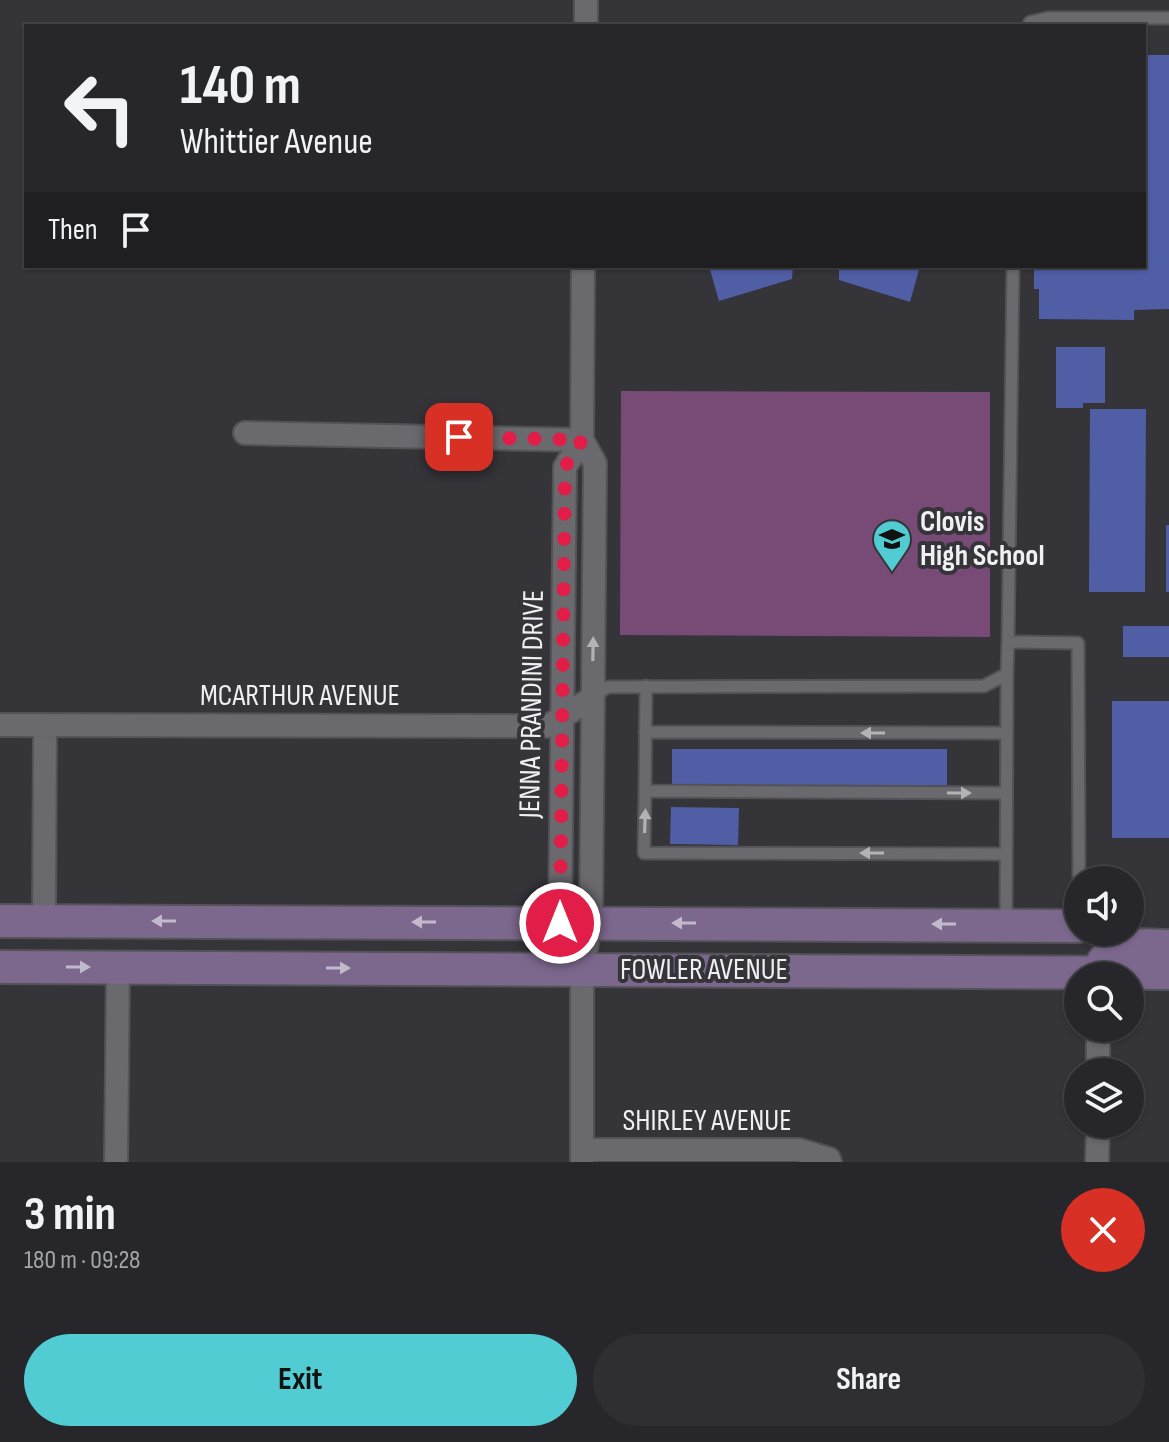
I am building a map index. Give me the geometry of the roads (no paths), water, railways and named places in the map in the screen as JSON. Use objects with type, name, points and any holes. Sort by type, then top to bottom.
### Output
[{"type":"main road","name":"FOWLER AVENUE","points":[[0,921],[1064,927]]},
{"type":"main road","points":[[1144,926],[1169,926]]},
{"type":"main road","points":[[629,970],[777,952],[1041,952],[1064,944]]},
{"type":"main road","points":[[1102,962],[1111,951],[1123,946],[1169,946]]},
{"type":"main road","name":"FOWLER AVENUE","points":[[0,967],[1064,974]]},
{"type":"main road","name":"FOWLER AVENUE","points":[[1144,973],[1169,973]]},
{"type":"street","points":[[586,0],[586,24]]},
{"type":"street","name":"JENNA PRANDINI DRIVE","points":[[576,923],[592,698],[595,463],[582,440],[583,268]]},
{"type":"street","points":[[245,433],[582,440]]},
{"type":"street","name":"JENNA PRANDINI DRIVE","points":[[576,923],[561,719],[565,467],[582,440]]},
{"type":"street","name":"MCARTHUR AVENUE","points":[[0,725],[548,726],[592,698]]},
{"type":"street","points":[[44,921],[45,726]]},
{"type":"street","points":[[576,923],[582,970],[582,1156]]},
{"type":"street","points":[[116,1162],[118,967]]},
{"type":"street","points":[[1097,1162],[1098,1138]]},
{"type":"street","name":"SHIRLEY AVENUE","points":[[582,1156],[799,1150],[830,1160]]},
{"type":"lane","points":[[1029,24],[1048,18],[1169,18]]},
{"type":"lane","points":[[1006,925],[1013,268]]},
{"type":"lane","points":[[1008,642],[1078,643],[1079,866]]},
{"type":"lane","points":[[592,698],[607,687],[984,686],[1007,674]]},
{"type":"lane","points":[[646,686],[644,853],[1006,854]]},
{"type":"lane","points":[[645,732],[1007,733]]},
{"type":"lane","points":[[645,791],[1006,793]]},
{"type":"place","name":"Clovis High School","points":[[892,573]]}]
